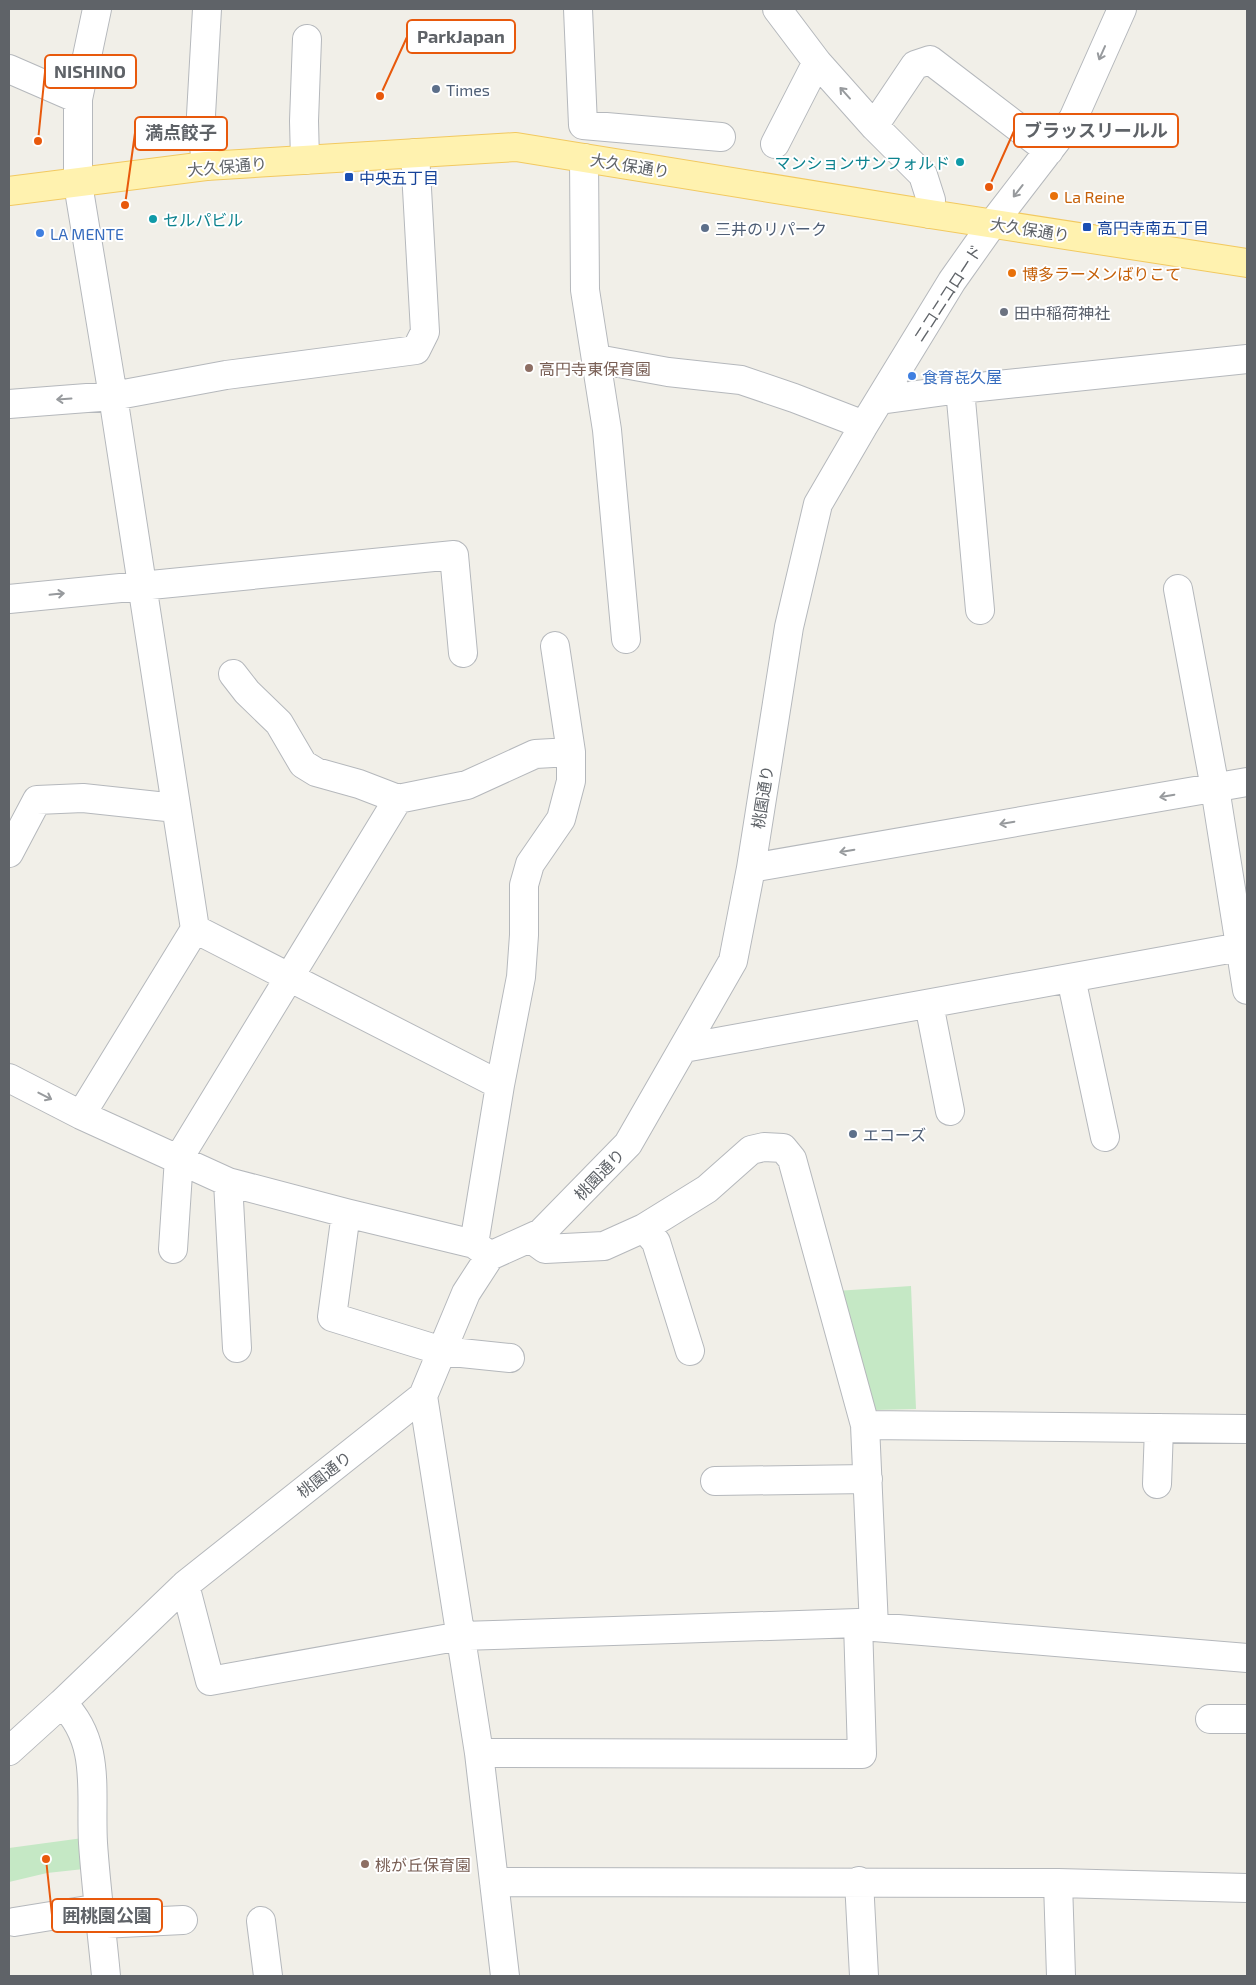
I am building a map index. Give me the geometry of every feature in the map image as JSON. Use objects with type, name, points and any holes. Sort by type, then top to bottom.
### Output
[{"type":"main road","name":"大久保通り","points":[[9,191],[78,184],[206,166],[516,147],[1247,263]]},
{"type":"street","points":[[82,1115],[195,929],[113,396],[78,184],[78,100],[97,9]]},
{"type":"street","points":[[206,166],[201,115],[207,9]]},
{"type":"street","points":[[578,9],[583,125],[721,137]]},
{"type":"street","points":[[777,9],[817,62],[874,126],[923,175],[931,200],[930,214]]},
{"type":"street","name":"ニコニコロード","points":[[880,400],[952,281],[993,223],[1073,119],[1122,9]]},
{"type":"street","points":[[305,160],[304,121],[307,39]]},
{"type":"street","points":[[874,126],[915,65],[930,60],[1049,151]]},
{"type":"street","points":[[775,144],[817,62]]},
{"type":"street","points":[[9,69],[78,100]]},
{"type":"street","points":[[9,404],[113,396],[226,375],[416,350],[425,332],[415,153]]},
{"type":"street","points":[[584,158],[585,290],[607,430],[626,639]]},
{"type":"street","points":[[597,358],[668,372],[741,380],[864,425]]},
{"type":"street","points":[[880,400],[960,389],[1247,359]]},
{"type":"street","points":[[960,389],[980,610]]},
{"type":"street","name":"桃園通り","points":[[9,1751],[185,1585],[423,1396],[482,1250],[530,1238],[541,1233],[628,1144],[733,961],[751,868],[789,627],[818,504],[880,400]]},
{"type":"street","points":[[9,599],[454,555],[463,654]]},
{"type":"street","points":[[1178,589],[1215,788],[1247,990]]},
{"type":"street","points":[[9,1078],[82,1115],[228,1182],[482,1250],[500,1085],[521,977],[524,935],[524,885],[530,864],[560,819],[571,781],[571,752],[555,646]]},
{"type":"street","points":[[233,674],[246,692],[279,723],[303,764],[316,772],[359,784],[398,799],[467,786],[535,754],[571,752]]},
{"type":"street","points":[[751,868],[1247,782]]},
{"type":"street","points":[[13,836],[37,800],[83,798],[176,808]]},
{"type":"street","points":[[173,1249],[179,1158],[398,799]]},
{"type":"street","points":[[195,929],[500,1085]]},
{"type":"street","points":[[684,1048],[1240,947]]},
{"type":"street","points":[[1071,978],[1105,1137]]},
{"type":"street","points":[[929,1004],[950,1111]]},
{"type":"street","points":[[479,1753],[862,1754],[868,1479],[865,1425],[792,1159],[783,1148],[764,1147],[751,1150],[707,1189],[644,1228],[604,1246],[545,1249],[530,1238]]},
{"type":"street","points":[[228,1182],[237,1348]]},
{"type":"street","points":[[346,1213],[332,1318],[442,1351],[510,1358]]},
{"type":"street","points":[[644,1228],[656,1242],[690,1351]]},
{"type":"street","points":[[423,1396],[479,1753],[505,1976]]},
{"type":"street","points":[[865,1425],[1247,1429]]},
{"type":"street","points":[[1157,1484],[1159,1428]]},
{"type":"street","points":[[715,1481],[868,1479]]},
{"type":"street","points":[[185,1585],[210,1681],[461,1636],[866,1625],[1247,1658]]},
{"type":"street","points":[[62,1703],[71,1712],[85,1737],[93,1766],[93,1843],[106,1976]]},
{"type":"street","points":[[1210,1719],[1247,1719]]},
{"type":"street","points":[[494,1882],[859,1881],[1058,1883],[1247,1888]]},
{"type":"street","points":[[859,1881],[864,1976]]},
{"type":"street","points":[[1058,1883],[1061,1976]]},
{"type":"street","points":[[14,1922],[101,1916],[183,1920]]},
{"type":"street","points":[[261,1921],[268,1976]]},
{"type":"green space","points":[[911,1286],[916,1409],[875,1410],[867,1404],[836,1291]]},
{"type":"green space","points":[[83,1838],[84,1869],[47,1873],[9,1882],[9,1848]]},
{"type":"place","name":"Times","points":[[436,89]]},
{"type":"place","name":"ParkJapan","points":[[380,96]]},
{"type":"place","name":"NISHINO","points":[[38,141]]},
{"type":"place","name":"マンションサンフォルド","points":[[960,162]]},
{"type":"place","name":"中央五丁目","points":[[349,177]]},
{"type":"place","name":"ブラッスリールル","points":[[989,187]]},
{"type":"place","name":"La Reine","points":[[1054,196]]},
{"type":"place","name":"満点餃子","points":[[125,205]]},
{"type":"place","name":"セルパビル","points":[[153,219]]},
{"type":"place","name":"高円寺南五丁目","points":[[1087,227]]},
{"type":"place","name":"三井のリパーク","points":[[705,228]]},
{"type":"place","name":"LA MENTE","points":[[40,233]]},
{"type":"place","name":"博多ラーメンばりこて","points":[[1012,273]]},
{"type":"place","name":"田中稲荷神社","points":[[1004,312]]},
{"type":"place","name":"高円寺東保育園","points":[[529,368]]},
{"type":"place","name":"食育㐂久屋","points":[[912,376]]},
{"type":"place","name":"エコーズ","points":[[853,1134]]},
{"type":"place","name":"囲桃園公園","points":[[46,1859]]},
{"type":"place","name":"桃が丘保育園","points":[[365,1864]]}]
